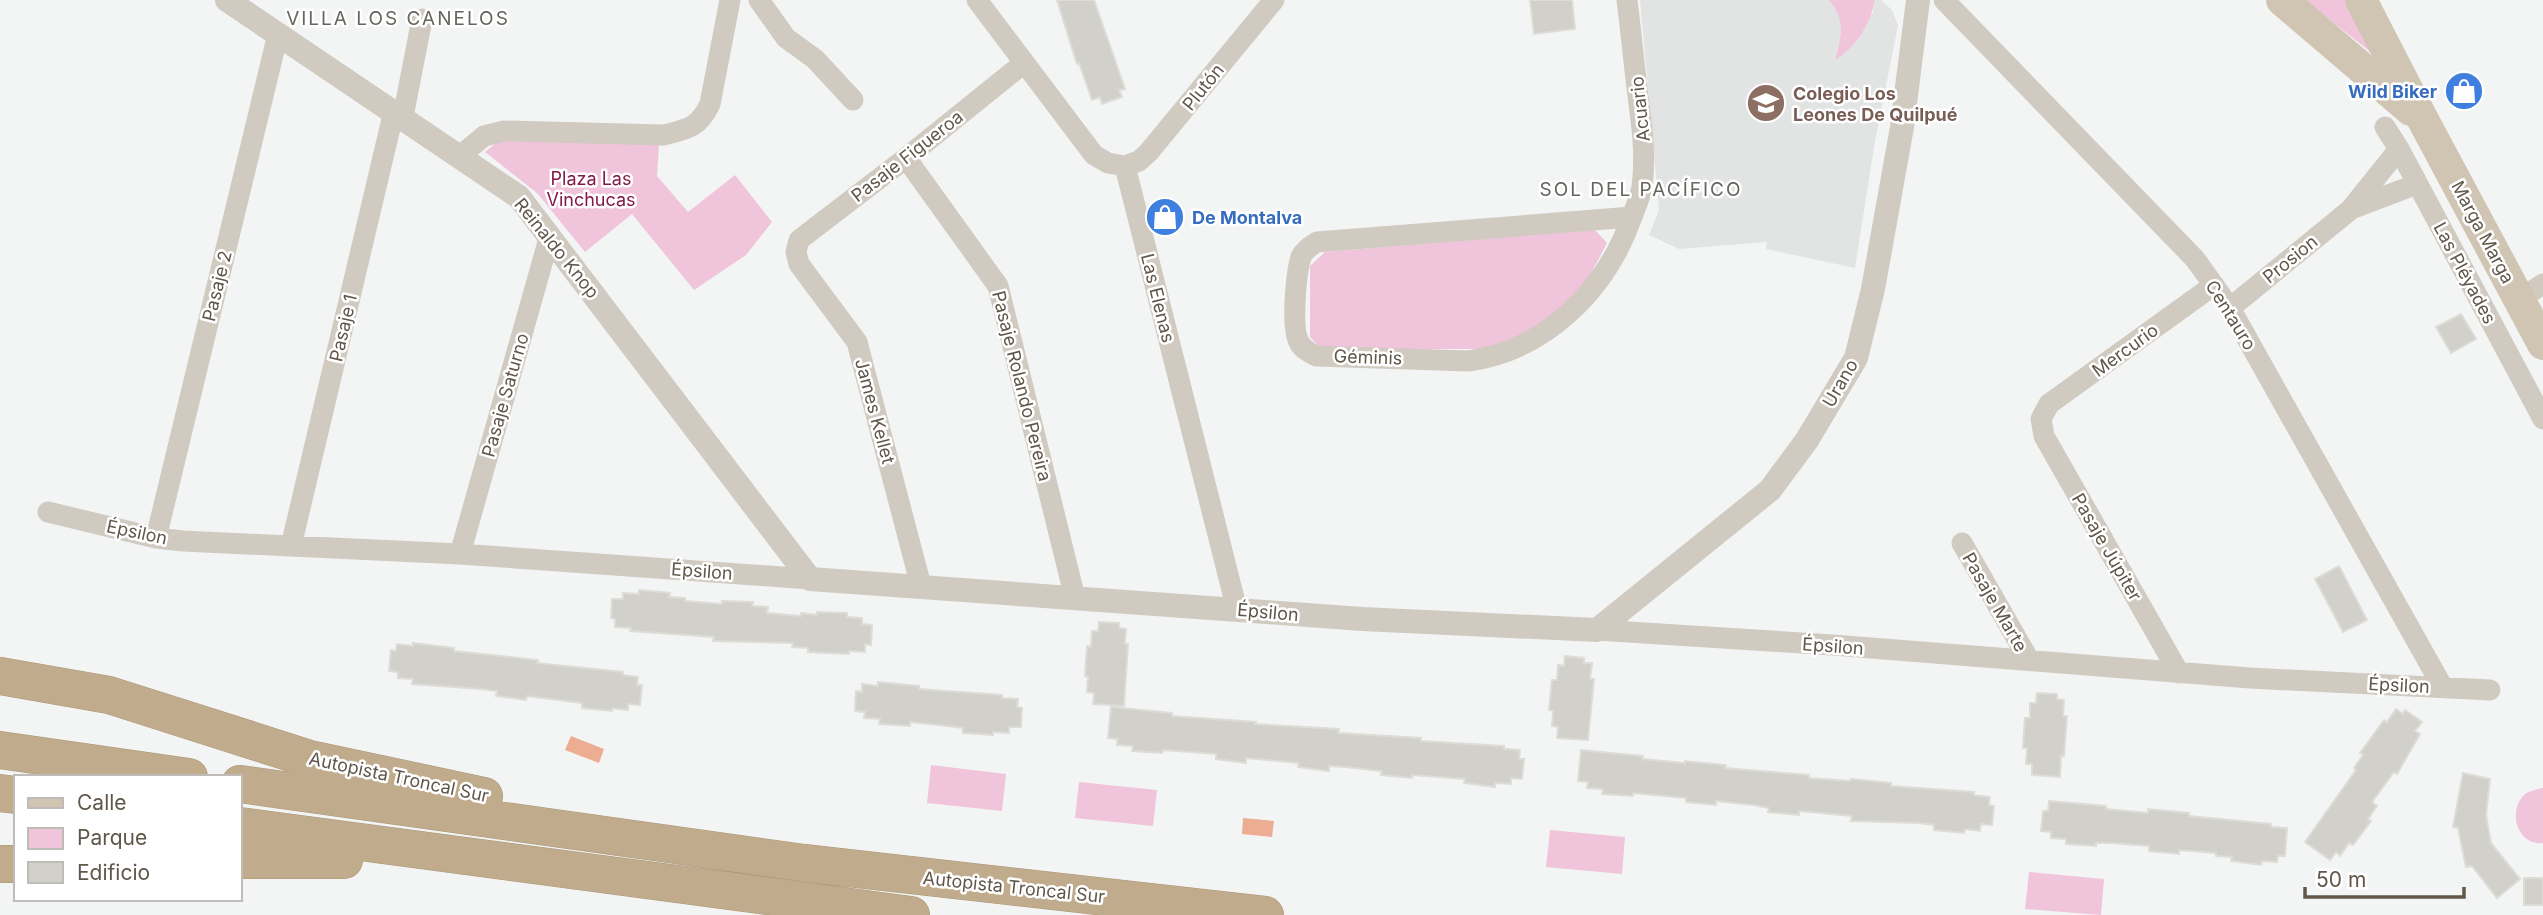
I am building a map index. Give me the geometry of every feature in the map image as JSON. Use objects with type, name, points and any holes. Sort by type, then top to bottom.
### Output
[{"type":"highway","name":"Autopista Troncal Sur","points":[[0,676],[109,695],[310,759],[804,863]]},
{"type":"highway","points":[[0,750],[175,775]]},
{"type":"highway","name":"Autopista Troncal Sur","points":[[242,784],[804,863],[1265,915]]},
{"type":"highway","points":[[242,826],[911,915]]},
{"type":"highway","points":[[242,860],[391,860],[796,901]]},
{"type":"main road","name":"Marga Marga","points":[[2361,0],[2423,120],[2531,292],[2543,344]]},
{"type":"main road","name":"Marga Marga","points":[[2289,7],[2423,120]]},
{"type":"street","name":"Reinaldo Knop","points":[[226,0],[519,197],[810,579]]},
{"type":"street","points":[[460,156],[484,135],[503,131],[664,135],[689,129],[703,119],[710,104],[730,0]]},
{"type":"street","points":[[759,0],[786,38],[816,59],[853,100]]},
{"type":"street","points":[[977,0],[1094,155],[1108,163],[1125,166]]},
{"type":"street","name":"Plutón","points":[[1125,166],[1148,153],[1274,0]]},
{"type":"street","name":"Acuario","points":[[1627,0],[1644,146],[1642,189],[1632,217]]},
{"type":"street","name":"Urano","points":[[1597,630],[1770,490],[1807,440],[1856,358],[1874,289],[1902,127],[1918,0]]},
{"type":"street","name":"Centauro","points":[[1944,0],[2195,258],[2230,308],[2442,686]]},
{"type":"street","name":"Pasaje 1","points":[[291,546],[422,19]]},
{"type":"street","name":"Pasaje 2","points":[[156,538],[278,34]]},
{"type":"street","name":"Pasaje Figueroa","points":[[796,252],[799,240],[1024,63]]},
{"type":"street","name":"Las Pléyades","points":[[2385,127],[2543,419]]},
{"type":"street","name":"Prosion","points":[[2230,308],[2350,210],[2399,149]]},
{"type":"street","name":"Pasaje Rolando Pereira","points":[[906,158],[998,286],[1075,598]]},
{"type":"street","name":"Las Elenas","points":[[1125,166],[1237,610]]},
{"type":"street","name":"Prosion","points":[[2350,210],[2417,184]]},
{"type":"street","name":"Géminis","points":[[1632,217],[1612,262],[1581,304],[1530,340],[1500,355],[1468,361],[1316,356],[1303,348],[1296,334],[1294,318],[1300,264],[1306,249],[1317,242],[1632,217]]},
{"type":"street","name":"Pasaje Saturno","points":[[460,554],[550,235]]},
{"type":"street","name":"James Kellet","points":[[796,252],[799,264],[857,342],[921,586]]},
{"type":"street","name":"Mercurio","points":[[2041,419],[2049,404],[2214,285]]},
{"type":"street","name":"Pasaje Júpiter","points":[[2041,419],[2043,436],[2179,673]]},
{"type":"street","name":"Épsilon","points":[[48,512],[156,538],[460,554],[1362,620],[1597,630],[1833,645],[2179,673],[2490,690]]},
{"type":"street","name":"Pasaje Marte","points":[[1962,543],[2029,660]]},
{"type":"shaded area","name":"Colegio Los Leones De Quilpué","points":[[1640,0],[1829,0],[1839,13],[1842,30],[1835,59],[1873,12],[1875,0],[1881,0],[1892,10],[1898,25],[1874,147],[1855,268],[1766,249],[1767,242],[1679,249],[1649,235],[1659,210]]},
{"type":"shaded area","points":[[571,736],[604,749],[599,763],[565,750]]},
{"type":"shaded area","points":[[1243,818],[1274,821],[1272,837],[1242,834]]},
{"type":"green space","points":[[1829,0],[1875,0],[1870,18],[1861,34],[1849,49],[1835,60],[1841,29],[1838,15]]},
{"type":"green space","points":[[2305,0],[2351,0],[2389,72],[2368,50]]},
{"type":"green space","name":"Plaza Las Vinchucas","points":[[502,138],[659,145],[657,176],[688,212],[735,175],[772,222],[746,255],[694,290],[632,214],[585,252],[537,193],[485,152]]},
{"type":"green space","points":[[1595,230],[1607,243],[1582,291],[1537,327],[1489,349],[1321,349],[1310,337],[1310,266],[1325,252]]},
{"type":"green space","points":[[931,765],[1006,774],[1002,811],[927,803]]},
{"type":"green space","points":[[1079,782],[1157,790],[1153,826],[1075,818]]},
{"type":"green space","points":[[2543,788],[2543,843],[2527,839],[2521,833],[2516,817],[2520,801],[2525,794]]},
{"type":"green space","points":[[1550,830],[1625,837],[1622,874],[1546,867]]},
{"type":"green space","points":[[2029,872],[2104,879],[2101,915],[2025,909]]},
{"type":"building","points":[[1057,0],[1094,0],[1125,89],[1119,90],[1122,97],[1102,104],[1100,97],[1092,100],[1079,63],[1077,64]]},
{"type":"building","points":[[1530,0],[1572,0],[1575,29],[1534,34]]},
{"type":"building","points":[[2461,314],[2476,339],[2451,353],[2436,327]]},
{"type":"building","points":[[2339,566],[2367,620],[2343,632],[2315,579]]},
{"type":"building","points":[[639,590],[670,593],[669,597],[685,598],[685,601],[722,604],[722,601],[753,602],[752,606],[768,607],[767,613],[801,616],[801,613],[847,613],[847,617],[862,618],[862,624],[872,625],[871,645],[865,644],[865,652],[849,651],[849,654],[808,652],[808,648],[792,647],[793,643],[713,641],[714,637],[630,631],[631,628],[615,627],[615,619],[611,618],[612,599],[623,599],[623,593],[639,594]]},
{"type":"building","points":[[1099,622],[1119,623],[1119,628],[1126,629],[1125,644],[1128,644],[1124,706],[1093,704],[1094,693],[1087,692],[1087,646],[1091,647],[1092,631],[1098,631]]},
{"type":"building","points":[[413,643],[454,648],[454,651],[538,660],[537,663],[623,672],[623,675],[638,677],[637,685],[642,685],[640,705],[628,704],[628,710],[612,708],[612,711],[582,708],[582,703],[527,696],[526,700],[496,696],[497,691],[412,684],[413,679],[398,678],[398,672],[389,671],[391,650],[396,651],[397,644],[413,646]]},
{"type":"building","points":[[1565,656],[1584,658],[1584,663],[1592,663],[1590,679],[1594,679],[1588,740],[1557,738],[1558,727],[1552,726],[1553,711],[1549,710],[1552,680],[1557,680],[1558,665],[1564,666]]},
{"type":"building","points":[[878,682],[1018,699],[1017,707],[1022,708],[1021,727],[1009,727],[1009,733],[993,732],[993,735],[963,733],[963,728],[910,722],[910,726],[879,724],[880,719],[864,718],[865,712],[855,711],[856,691],[862,692],[862,684],[878,686]]},
{"type":"building","points":[[2037,693],[2057,694],[2057,699],[2064,700],[2063,716],[2067,716],[2060,777],[2032,775],[2032,764],[2026,764],[2027,748],[2023,748],[2025,718],[2030,718],[2030,703],[2036,703]]},
{"type":"building","points":[[1111,707],[1172,713],[1172,716],[1339,729],[1338,733],[1504,746],[1504,749],[1520,750],[1519,759],[1524,759],[1522,779],[1511,778],[1511,784],[1495,783],[1495,787],[1464,783],[1465,779],[1381,775],[1382,771],[1345,767],[1329,766],[1329,771],[1298,767],[1299,763],[1246,758],[1246,763],[1216,759],[1216,754],[1163,750],[1162,753],[1132,751],[1133,746],[1117,745],[1118,739],[1108,738]]},
{"type":"building","points":[[2396,709],[2403,714],[2405,710],[2422,722],[2415,731],[2420,734],[2397,774],[2394,772],[2372,802],[2377,806],[2368,819],[2371,821],[2353,845],[2349,843],[2340,856],[2336,852],[2330,860],[2305,842],[2356,770],[2354,768],[2363,755],[2360,753],[2384,720],[2387,722]]},
{"type":"building","points":[[1581,750],[1643,756],[1642,759],[1685,761],[1726,765],[1725,768],[1809,775],[1809,778],[1851,779],[1891,783],[1891,786],[1974,792],[1974,795],[1990,797],[1989,805],[1994,806],[1992,825],[1981,824],[1980,831],[1965,829],[1964,833],[1934,830],[1934,825],[1919,823],[1851,821],[1852,816],[1799,811],[1799,815],[1768,812],[1769,808],[1716,801],[1716,805],[1686,802],[1686,798],[1633,793],[1633,796],[1602,794],[1603,789],[1587,788],[1588,782],[1578,781]]},
{"type":"building","points":[[2463,773],[2490,779],[2486,815],[2491,843],[2520,879],[2497,898],[2472,866],[2466,867],[2458,828],[2453,827]]},
{"type":"building","points":[[2049,801],[2148,813],[2148,809],[2189,813],[2189,816],[2271,824],[2271,827],[2287,828],[2285,856],[2278,856],[2277,862],[2262,861],[2261,865],[2231,861],[2232,857],[2216,856],[2216,853],[2179,850],[2179,854],[2149,851],[2149,846],[2112,843],[2096,843],[2096,846],[2066,844],[2066,839],[2051,838],[2051,832],[2041,831],[2043,811],[2048,811]]},
{"type":"building","points":[[2524,878],[2543,878],[2543,905],[2524,905]]},
{"type":"place","name":"Wild Biker","points":[[2464,91]]},
{"type":"place","name":"Colegio Los Leones De Quilpué","points":[[1766,103]]},
{"type":"place","name":"De Montalva","points":[[1165,217]]},
{"type":"district","name":"VILLA LOS CANELOS","points":[[398,18]]},
{"type":"district","name":"SOL DEL PACÍFICO","points":[[1641,189]]}]
